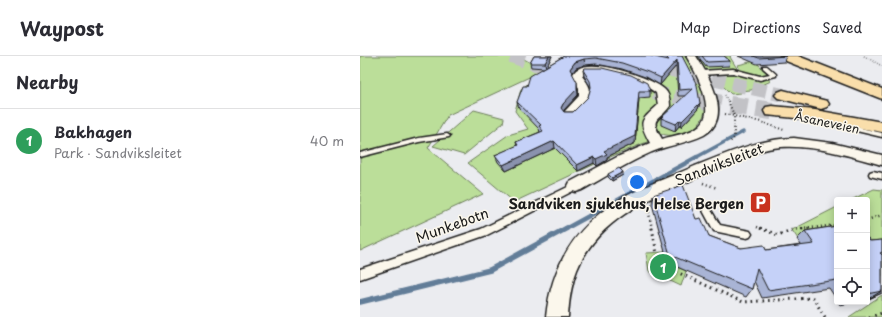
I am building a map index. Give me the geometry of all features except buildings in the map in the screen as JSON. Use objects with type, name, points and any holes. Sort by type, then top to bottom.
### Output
[{"type":"highway","points":[[786,56],[882,94]]},
{"type":"highway","name":"Åsaneveien","points":[[783,95],[882,118]]},
{"type":"highway","points":[[772,110],[882,127]]},
{"type":"street","name":"Munkebotn","points":[[576,186],[658,144],[701,131],[708,126],[713,111],[708,89],[691,56]]},
{"type":"street","points":[[569,114],[584,99],[586,92],[585,85],[577,76],[578,72],[582,68],[591,65],[604,66],[654,86],[661,92],[664,99],[664,106],[649,120],[648,126],[658,144]]},
{"type":"street","name":"Sandviksleitet","points":[[557,317],[558,302],[568,265],[586,236],[631,201],[689,174],[753,149],[780,143],[801,143],[882,160]]},
{"type":"lane","points":[[701,73],[733,71],[760,78],[774,75],[765,68]]},
{"type":"lane","name":"Åsaneveien","points":[[772,110],[882,135]]},
{"type":"lane","points":[[360,155],[415,140],[447,136]]},
{"type":"lane","points":[[873,174],[882,176]]},
{"type":"lane","name":"Munkebotn","points":[[360,274],[484,232],[576,186]]},
{"type":"lane","points":[[705,207],[716,228],[747,234]]},
{"type":"path","points":[[864,56],[882,66]]},
{"type":"path","points":[[727,145],[734,138],[734,116],[776,127],[788,132],[801,143]]},
{"type":"path","points":[[647,205],[659,264],[744,302],[813,298],[825,317]]},
{"type":"path","points":[[870,219],[882,215]]},
{"type":"path","points":[[757,227],[778,235],[792,230],[834,225]]},
{"type":"path","points":[[869,317],[882,313]]},
{"type":"green space","points":[[360,56],[519,56],[541,69],[562,65],[574,70],[573,77],[580,84],[582,90],[576,106],[565,107],[565,117],[590,102],[589,85],[578,75],[580,71],[610,75],[645,84],[653,89],[658,95],[660,104],[643,121],[644,129],[652,140],[610,157],[514,202],[468,163],[508,135],[528,129],[515,111],[521,89],[539,75],[538,73],[448,115],[428,148],[483,194],[360,251]]},
{"type":"green space","points":[[568,56],[685,56],[704,86],[706,102],[705,112],[701,120],[688,132],[679,135],[658,133],[653,121],[664,113],[654,84],[595,61]]},
{"type":"green space","points":[[694,56],[731,56],[730,57],[738,70],[705,71]]},
{"type":"green space","points":[[754,61],[771,75],[763,77],[740,72],[738,65]]},
{"type":"green space","points":[[731,72],[755,79],[766,78],[771,81],[751,90],[731,94],[712,75]]},
{"type":"green space","points":[[474,110],[504,118],[503,123],[464,155],[433,146]]},
{"type":"green space","points":[[874,189],[882,190],[882,276],[870,262],[870,197],[857,197]]},
{"type":"green space","points":[[834,209],[834,235],[798,239],[792,230]]},
{"type":"green space","points":[[665,252],[668,263],[686,271],[681,286],[649,271],[646,253]]},
{"type":"green space","points":[[882,295],[882,317],[849,317],[867,305],[870,305],[870,303]]},
{"type":"waterway","points":[[695,158],[743,132]]},
{"type":"waterway","points":[[565,229],[697,157]]},
{"type":"waterway","points":[[360,302],[490,270],[567,228]]},
{"type":"tunnel","points":[[511,56],[609,84],[710,102]]},
{"type":"tunnel","points":[[609,56],[783,95]]},
{"type":"tunnel","points":[[703,101],[772,111]]},
{"type":"place","name":"Sandviken sjukehus, Helse Bergen","points":[[760,203]]},
{"type":"place","name":"Bakhagen","points":[[663,267]]}]
